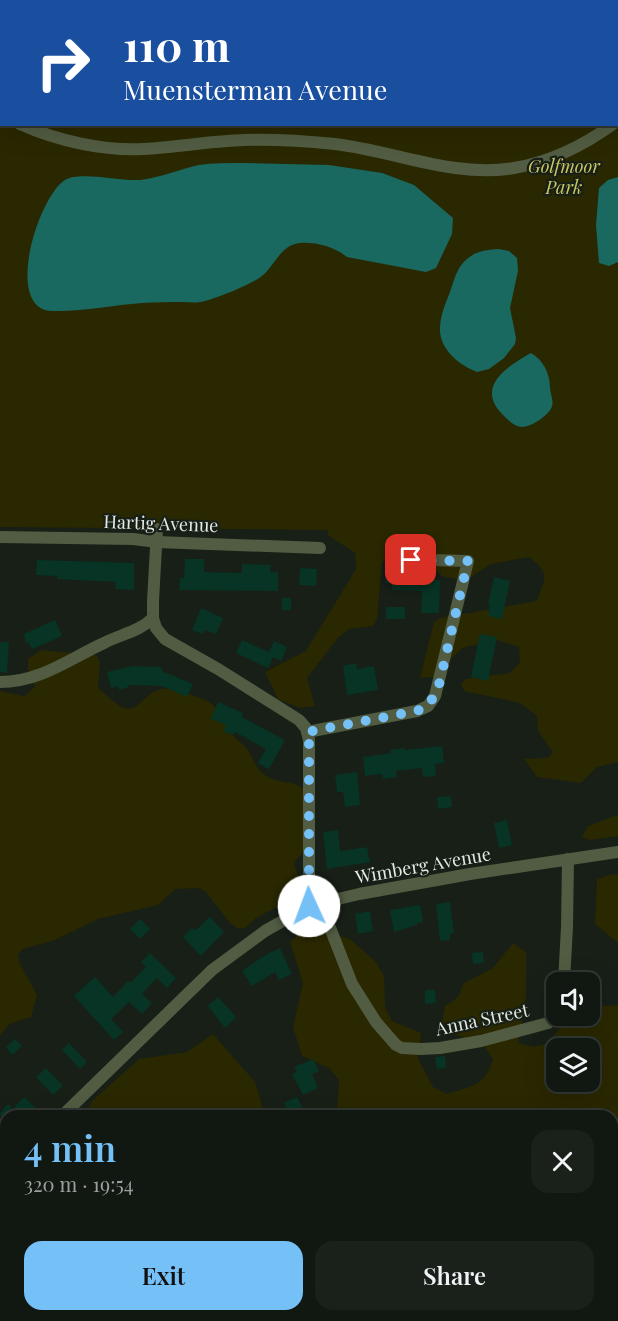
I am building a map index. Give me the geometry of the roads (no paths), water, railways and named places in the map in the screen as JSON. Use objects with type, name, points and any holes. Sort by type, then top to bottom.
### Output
[{"type":"street","points":[[25,126],[55,138],[99,147],[142,149],[242,140],[274,140],[337,145],[437,165],[486,171],[514,168],[565,153],[610,126]]},
{"type":"street","points":[[158,529],[153,618],[156,628],[165,639],[299,720],[307,732],[314,904]]},
{"type":"street","name":"Hartig Avenue","points":[[0,537],[134,539],[157,542],[320,548]]},
{"type":"street","points":[[307,732],[417,711],[431,702],[438,689],[468,561],[392,559]]},
{"type":"street","points":[[0,682],[29,679],[44,674],[104,642],[141,629],[153,618]]},
{"type":"street","name":"Wimberg Avenue","points":[[68,1110],[212,970],[265,931],[314,904],[470,874],[618,852]]},
{"type":"street","points":[[564,972],[568,859]]},
{"type":"street","name":"Anna Street","points":[[314,904],[352,984],[368,1011],[396,1045],[410,1049],[440,1048],[481,1041],[546,1024]]},
{"type":"water","points":[[244,163],[329,165],[382,173],[414,185],[453,218],[452,234],[436,268],[426,272],[347,257],[325,246],[300,243],[286,248],[267,271],[256,280],[201,302],[142,303],[63,311],[52,311],[37,305],[30,292],[27,273],[30,251],[45,207],[55,190],[65,180],[80,176],[144,180],[199,165]]},
{"type":"water","points":[[618,177],[618,262],[609,266],[599,263],[596,225],[599,188],[608,180]]},
{"type":"water","points":[[485,250],[509,251],[517,258],[518,271],[510,308],[516,338],[515,344],[504,358],[489,369],[477,372],[463,365],[451,355],[441,336],[441,319],[456,274],[464,262],[470,256]]},
{"type":"water","points":[[531,353],[539,359],[547,372],[552,404],[548,413],[540,420],[519,427],[507,419],[495,405],[492,395],[493,387],[504,371]]},
{"type":"park label","name":"Golfmoor Park","points":[[564,176]]}]
